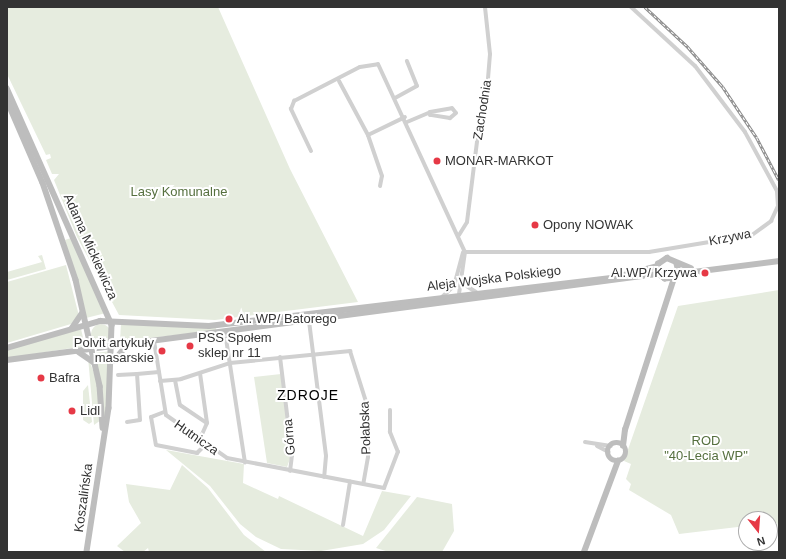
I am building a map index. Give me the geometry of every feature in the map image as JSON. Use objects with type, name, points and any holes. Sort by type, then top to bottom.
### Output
[{"type":"main road","name":"Adama Mickiewicza","points":[[7,88],[46,182],[92,349]]},
{"type":"main road","name":"Adama Mickiewicza","points":[[7,100],[112,322]]},
{"type":"main road","points":[[667,299],[665,280],[658,274],[658,266],[667,258],[678,264],[700,269]]},
{"type":"main road","points":[[665,280],[700,269],[779,260]]},
{"type":"main road","points":[[615,460],[625,456],[623,446],[625,430],[667,299],[676,276],[678,264]]},
{"type":"main road","name":"Aleja Wojska Polskiego","points":[[86,325],[112,322],[203,327],[458,294],[617,276],[658,266]]},
{"type":"main road","name":"Aleja Wojska Polskiego","points":[[92,349],[511,295],[658,274]]},
{"type":"main road","points":[[511,288],[511,295]]},
{"type":"main road","points":[[69,330],[80,320],[82,309]]},
{"type":"main road","points":[[332,311],[332,318]]},
{"type":"main road","name":"Koszalińska","points":[[87,552],[103,447],[112,367],[112,322]]},
{"type":"main road","points":[[7,348],[86,325]]},
{"type":"main road","points":[[112,367],[117,353],[129,344]]},
{"type":"main road","points":[[7,360],[92,349]]},
{"type":"main road","name":"Koszalińska","points":[[92,349],[103,410],[103,447]]},
{"type":"main road","points":[[73,351],[84,353],[95,363]]},
{"type":"main road","points":[[612,447],[625,430]]},
{"type":"main road","points":[[612,447],[623,446]]},
{"type":"main road","points":[[584,552],[615,460],[612,447]]},
{"type":"street","name":"Zachodnia","points":[[459,235],[467,222],[478,134],[485,115],[490,54],[486,7]]},
{"type":"street","name":"Krzywa","points":[[464,252],[648,252],[752,235],[774,216],[778,200],[776,187],[734,115],[686,57],[631,7]]},
{"type":"street","points":[[395,98],[417,86],[407,61]]},
{"type":"street","points":[[311,151],[291,105],[339,81],[370,63],[378,64],[407,122],[459,235],[464,252],[462,283],[458,294]]},
{"type":"street","points":[[339,81],[368,136],[382,176],[380,186]]},
{"type":"street","points":[[407,122],[430,112],[452,108],[456,113],[452,118],[430,115],[430,112]]},
{"type":"street","points":[[368,136],[405,118]]},
{"type":"street","points":[[441,297],[454,286],[464,252]]},
{"type":"street","points":[[462,283],[466,289],[476,292]]},
{"type":"street","points":[[454,286],[460,301]]},
{"type":"street","points":[[309,321],[326,456],[324,477]]},
{"type":"street","points":[[225,332],[245,462]]},
{"type":"street","name":"Hutnicza","points":[[154,341],[164,412],[199,441],[222,456],[245,462],[384,488],[398,452],[390,432],[390,410]]},
{"type":"street","name":"Połabska","points":[[313,353],[350,351],[367,405],[368,457],[363,484]]},
{"type":"street","points":[[160,381],[175,380],[230,363],[313,353]]},
{"type":"street","name":"Górna","points":[[280,357],[292,455],[290,470]]},
{"type":"street","points":[[118,375],[159,372]]},
{"type":"street","points":[[199,441],[207,423],[200,373]]},
{"type":"street","points":[[127,422],[140,420],[137,374]]},
{"type":"street","points":[[175,380],[180,405],[207,423]]},
{"type":"street","points":[[164,412],[151,417],[156,445],[197,454],[205,445]]},
{"type":"street","points":[[585,442],[612,447]]},
{"type":"street","points":[[343,525],[350,482]]},
{"type":"green space","name":"Lasy Komunalne","points":[[7,7],[218,7],[290,169],[358,302],[215,320],[119,315],[77,237],[54,180],[59,174],[52,174],[46,160],[51,158],[50,154],[46,155],[7,74]]},
{"type":"green space","points":[[71,238],[106,313],[86,318],[65,240]]},
{"type":"green space","points":[[42,255],[46,269],[7,280],[7,272],[42,262],[38,256]]},
{"type":"green space","points":[[66,265],[79,316],[71,324],[7,343],[7,282]]},
{"type":"green space","name":"ROD \"40-Lecia WP\"","points":[[779,290],[779,533],[778,511],[738,511],[738,527],[679,534],[671,515],[629,490],[631,484],[626,479],[631,464],[624,461],[678,306]]},
{"type":"green space","points":[[101,324],[108,327],[111,334],[108,341],[101,344],[94,341],[91,334],[94,327]]},
{"type":"green space","points":[[121,324],[216,328],[216,331],[120,341]]},
{"type":"green space","points":[[81,329],[85,346],[7,358],[7,350]]},
{"type":"green space","points":[[111,351],[105,428],[94,353]]},
{"type":"green space","points":[[88,357],[98,384],[101,420],[94,425]]},
{"type":"green space","points":[[281,374],[291,456],[287,467],[267,463],[254,377]]},
{"type":"green space","points":[[88,385],[92,422],[89,424],[83,420],[83,391]]},
{"type":"green space","points":[[166,450],[244,464],[243,483],[278,499],[279,496],[363,536],[382,491],[411,496],[384,530],[363,544],[321,551],[281,549],[256,537],[240,524],[210,486]]},
{"type":"green space","points":[[182,465],[208,488],[244,535],[266,552],[149,552],[148,548],[143,552],[125,552],[117,546],[141,523],[129,502],[126,484],[170,490]]},
{"type":"green space","points":[[417,497],[452,504],[454,531],[442,552],[389,552],[376,548]]},
{"type":"railway","points":[[645,7],[688,47],[723,87],[757,138],[779,180]]},
{"type":"place","name":"MONAR-MARKOT","points":[[437,161]]},
{"type":"place","name":"Opony NOWAK","points":[[535,225]]},
{"type":"place","name":"Al.WP/ Krzywa","points":[[705,273]]},
{"type":"place","name":"Al. WP/ Batorego","points":[[229,319]]},
{"type":"place","name":"PSS Społem sklep nr 11","points":[[190,346]]},
{"type":"place","name":"Polvit artykuły masarskie","points":[[162,351]]},
{"type":"place","name":"Bafra","points":[[41,378]]},
{"type":"place","name":"Lidl","points":[[72,411]]},
{"type":"district","name":"ZDROJE","points":[[308,395]]}]
